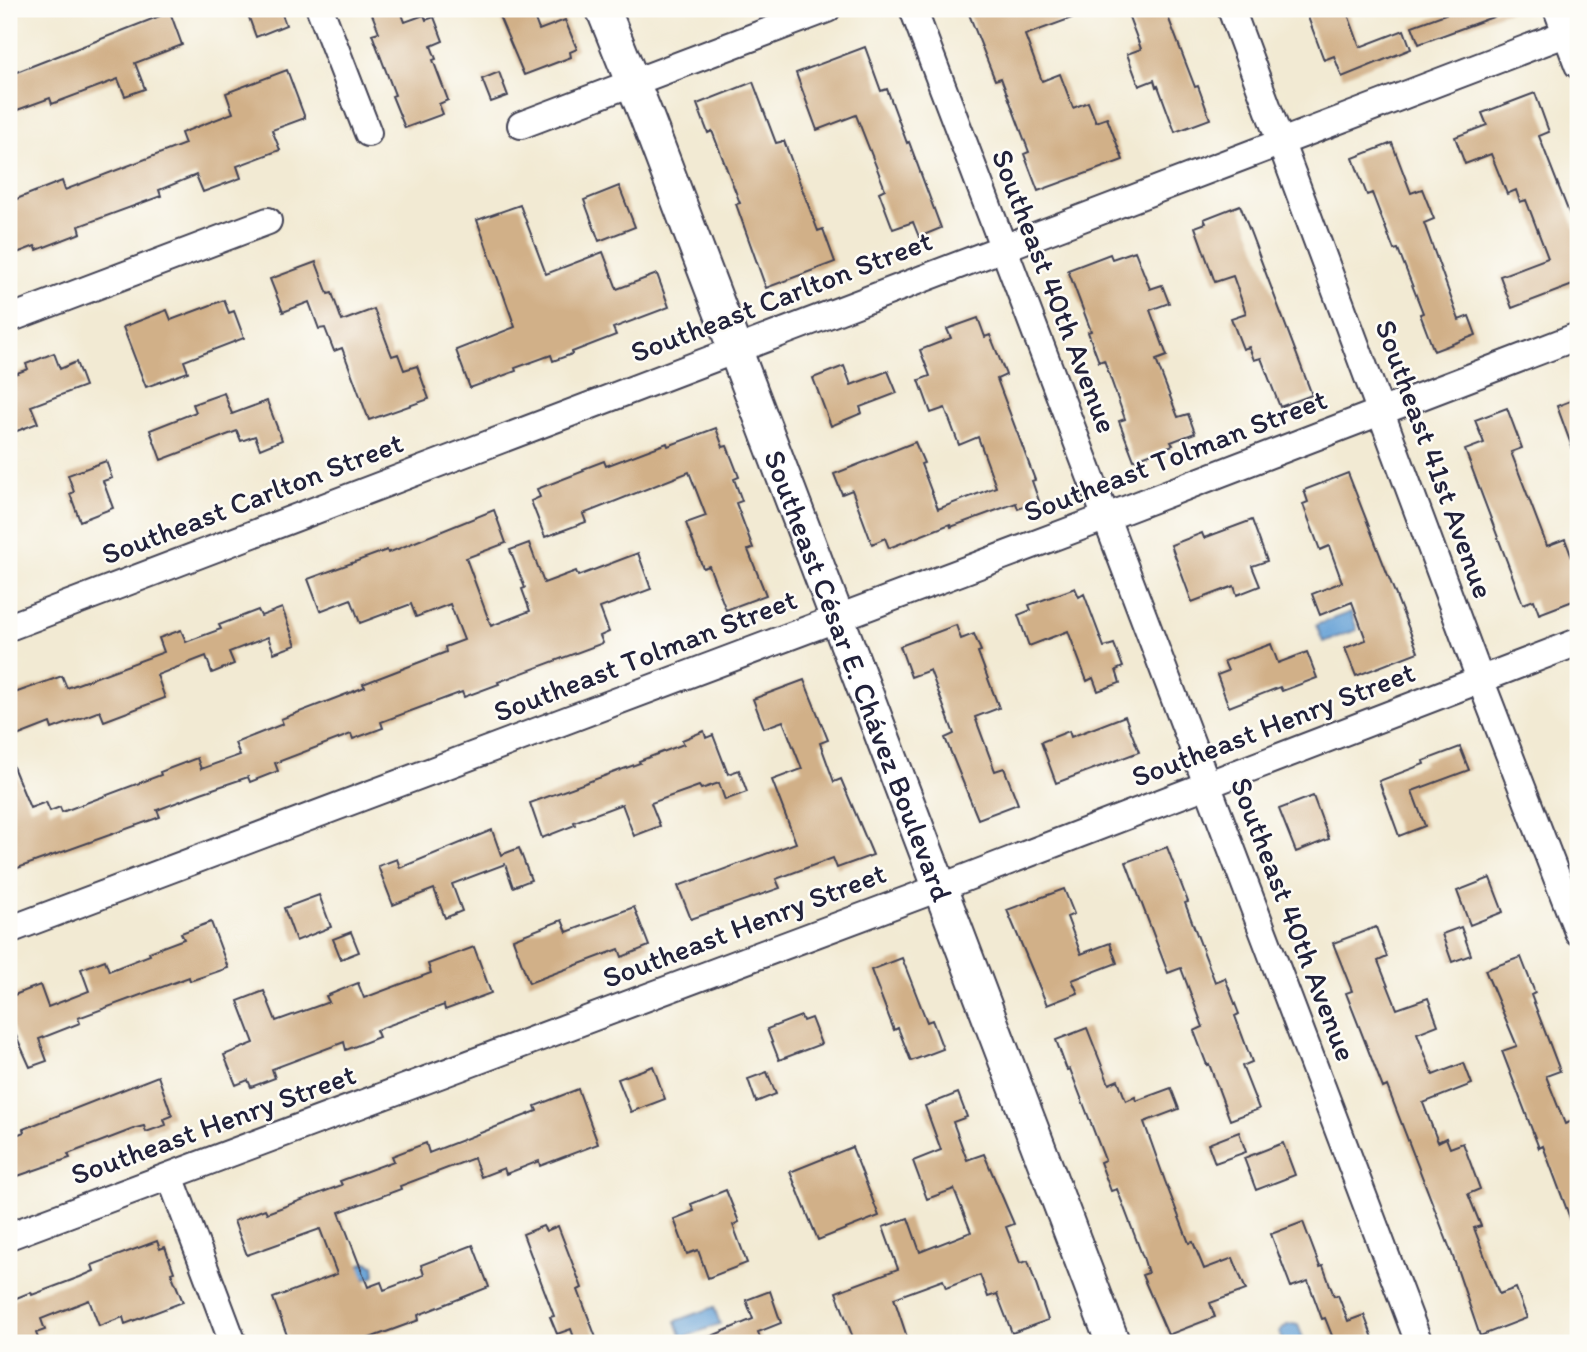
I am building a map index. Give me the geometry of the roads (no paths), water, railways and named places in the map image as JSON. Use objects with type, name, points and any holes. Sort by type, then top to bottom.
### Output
[{"type":"street","points":[[320,9],[368,133]]},
{"type":"street","name":"Southeast César E. Chávez Boulevard","points":[[603,9],[1113,1343]]},
{"type":"street","points":[[522,125],[827,9]]},
{"type":"street","name":"Southeast 40th Avenue","points":[[913,9],[1419,1343]]},
{"type":"street","name":"Southeast 41st Avenue","points":[[1231,9],[1480,678],[1578,932]]},
{"type":"street","points":[[1557,9],[1572,31],[1578,65]]},
{"type":"street","name":"Southeast Carlton Street","points":[[9,627],[1572,31]]},
{"type":"street","points":[[9,318],[268,221]]},
{"type":"street","name":"Southeast Tolman Street","points":[[9,930],[1104,518],[1578,336]]},
{"type":"street","name":"Southeast Henry Street","points":[[9,1236],[1209,786],[1578,642]]},
{"type":"street","points":[[170,1176],[233,1343]]},
{"type":"water","points":[[1351,612],[1357,630],[1323,642],[1316,625]]},
{"type":"water","points":[[367,1262],[374,1265],[375,1276],[371,1278],[360,1278],[347,1269]]},
{"type":"water","points":[[714,1307],[720,1324],[682,1338],[676,1321]]},
{"type":"water","points":[[1287,1325],[1298,1325],[1305,1343],[1283,1343],[1279,1332]]}]
